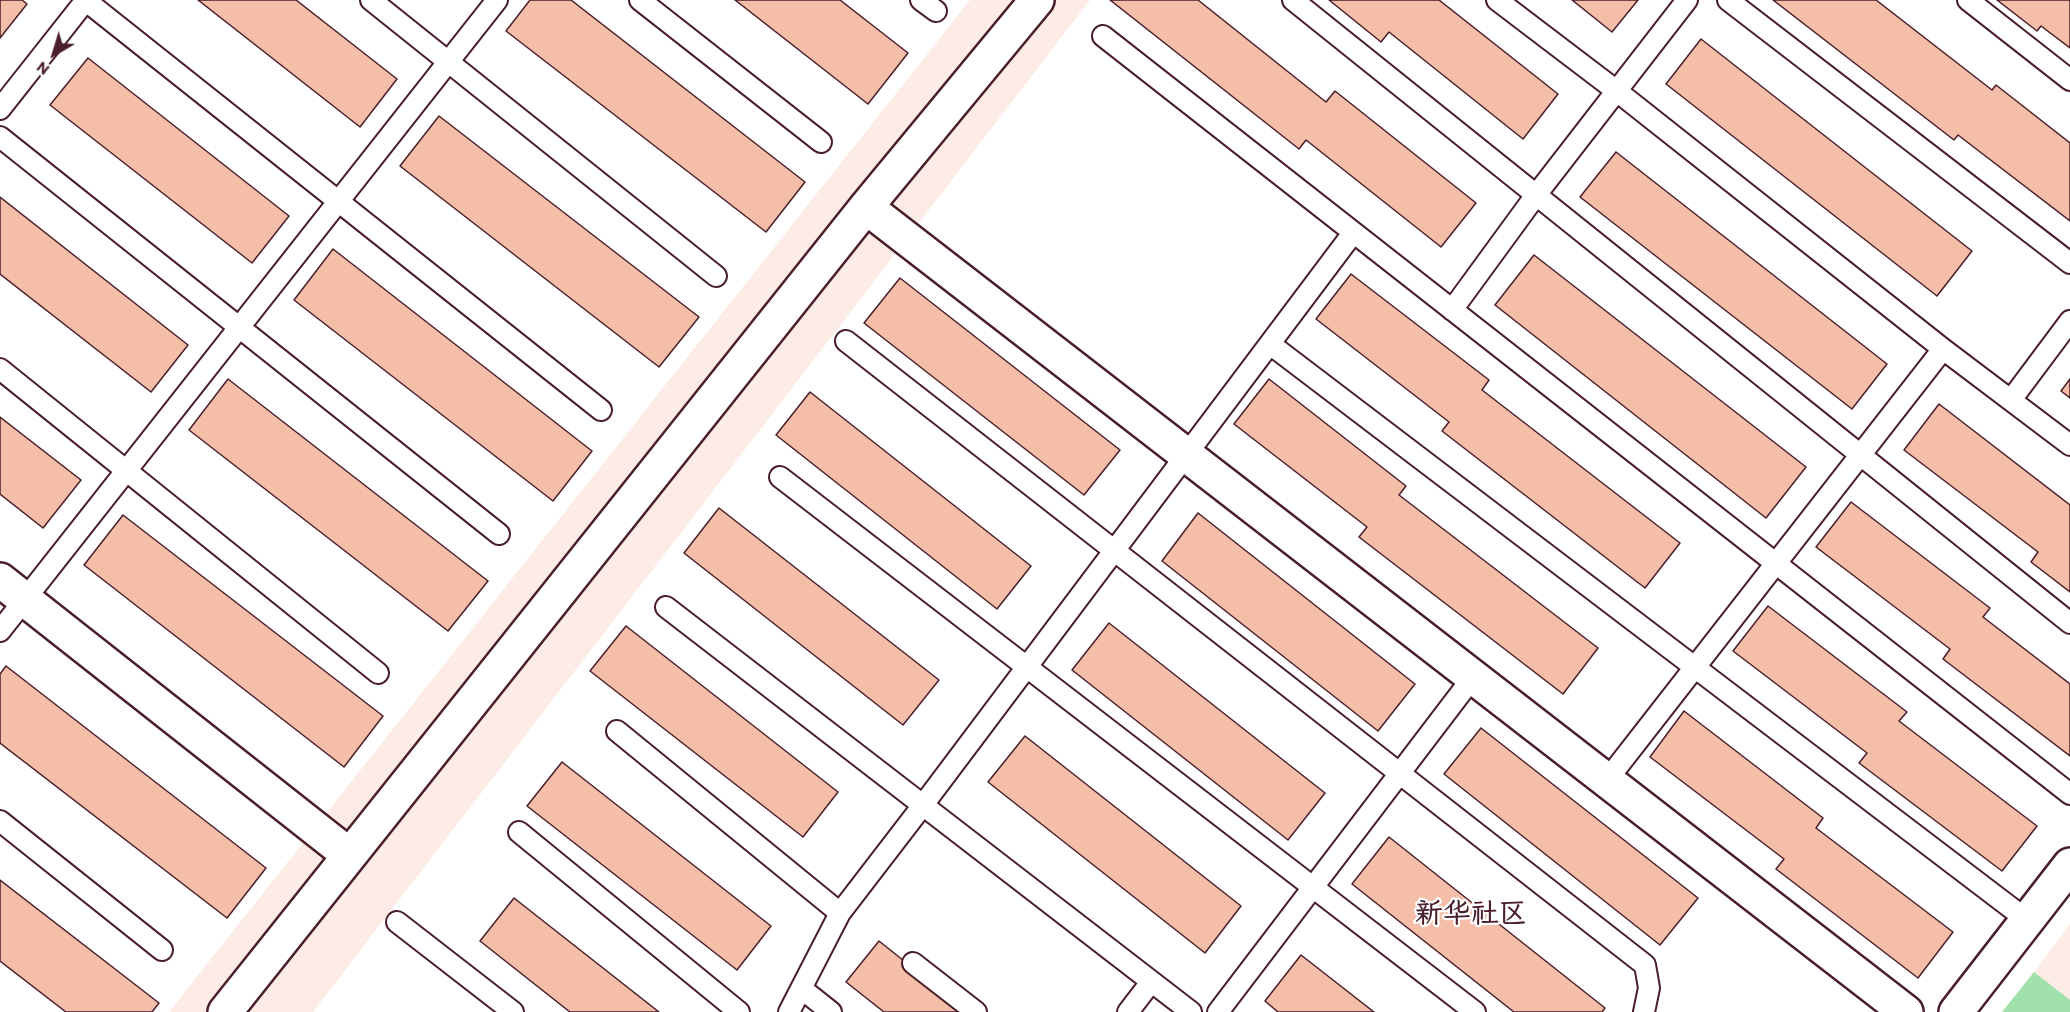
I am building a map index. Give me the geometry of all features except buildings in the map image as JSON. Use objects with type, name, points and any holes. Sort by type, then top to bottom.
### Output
[{"type":"street","points":[[225,1012],[867,207],[1037,0]]},
{"type":"street","points":[[867,207],[1906,1012]]},
{"type":"street","points":[[12,590],[349,855]]},
{"type":"street","points":[[1956,1012],[2070,865]]},
{"type":"lane","points":[[0,109],[86,0],[601,410]]},
{"type":"lane","points":[[371,0],[716,276]]},
{"type":"lane","points":[[0,630],[12,590],[126,471],[497,0]]},
{"type":"lane","points":[[640,0],[821,142]]},
{"type":"lane","points":[[1293,0],[2070,623]]},
{"type":"lane","points":[[1497,0],[1943,349],[2070,445]]},
{"type":"lane","points":[[1452,310],[1536,195],[1687,0]]},
{"type":"lane","points":[[1728,0],[2070,263]]},
{"type":"lane","points":[[1968,0],[2070,80]]},
{"type":"lane","points":[[1102,36],[2070,794]]},
{"type":"lane","points":[[0,138],[499,534]]},
{"type":"lane","points":[[789,1012],[840,913],[1353,232]]},
{"type":"lane","points":[[2011,400],[2070,321]]},
{"type":"lane","points":[[846,341],[1645,965],[1649,988],[1644,1012]]},
{"type":"lane","points":[[1270,344],[2027,920]]},
{"type":"lane","points":[[1607,780],[1943,349]]},
{"type":"lane","points":[[0,369],[378,673]]},
{"type":"lane","points":[[780,477],[1475,1012]]},
{"type":"lane","points":[[666,607],[1191,1012]]},
{"type":"lane","points":[[1218,1012],[1473,677]]},
{"type":"lane","points":[[617,731],[840,913]]},
{"type":"lane","points":[[0,821],[162,950]]},
{"type":"lane","points":[[519,832],[739,1012]]},
{"type":"lane","points":[[397,922],[513,1012]]},
{"type":"lane","points":[[913,963],[976,1012]]},
{"type":"lane","points":[[1128,1012],[1151,982]]},
{"type":"lane","points":[[802,988],[831,1012]]},
{"type":"shaded area","points":[[970,0],[1090,0],[313,1012],[169,1012]]},
{"type":"shaded area","points":[[2070,924],[2070,1012],[2002,1012],[2034,972]]},
{"type":"green space","points":[[2034,972],[2070,1000],[2070,1012],[2002,1012]]},
{"type":"district","name":"新华社区","points":[[1471,915]]}]
